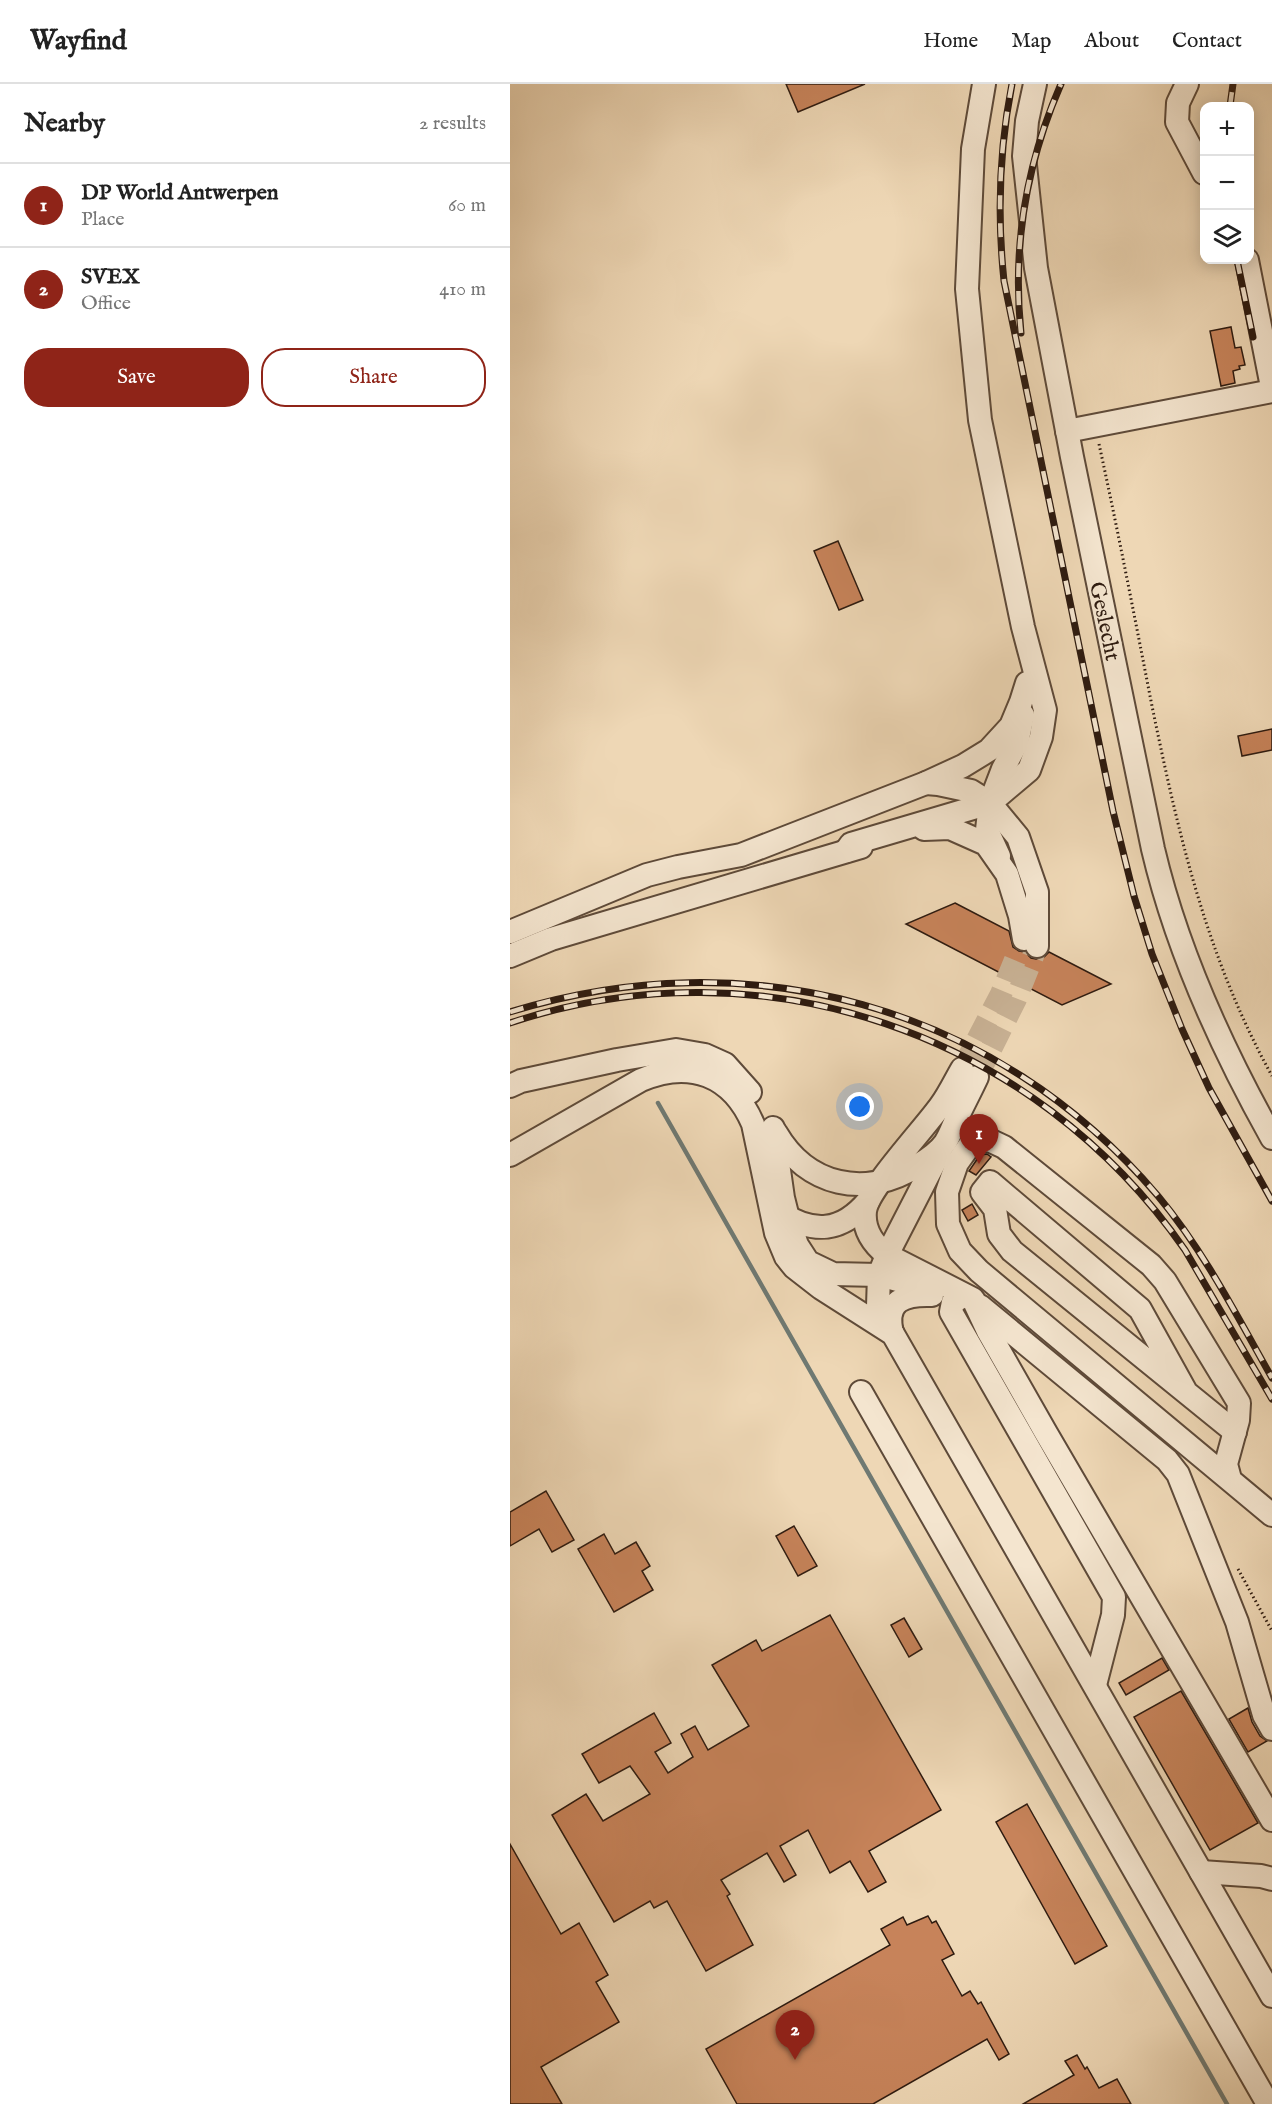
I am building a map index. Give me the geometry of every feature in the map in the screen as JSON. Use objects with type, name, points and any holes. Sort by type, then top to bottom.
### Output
[{"type":"street","points":[[846,851],[851,844],[990,803],[1029,770],[1041,737],[1045,710],[1023,627],[980,420],[967,289],[973,149],[984,84]]},
{"type":"street","name":"Geslecht","points":[[1035,84],[1027,121],[1024,156],[1026,193],[1042,307],[1141,795],[1161,882],[1206,1008],[1272,1138]]},
{"type":"street","points":[[1187,84],[1178,103],[1177,122],[1200,165]]},
{"type":"street","points":[[1067,431],[1272,389],[1248,264]]},
{"type":"street","points":[[926,783],[971,791],[990,803],[1018,837],[1037,892],[1030,942],[1007,874],[987,830],[990,803],[1003,769],[1017,743],[1027,698],[1023,627]]},
{"type":"street","points":[[510,932],[646,875],[741,855],[926,783],[963,766],[989,750],[1011,726],[1027,683]]},
{"type":"street","points":[[510,956],[551,939],[919,830],[950,828],[986,844],[1007,874]]},
{"type":"street","points":[[510,1086],[521,1081],[676,1050],[705,1055],[725,1064],[744,1084],[764,1111],[782,1144],[793,1156],[816,1173],[829,1179],[873,1192]]},
{"type":"street","points":[[510,1155],[641,1080],[658,1073],[674,1070],[711,1076],[726,1085],[746,1107],[760,1152],[780,1246],[794,1267],[821,1288],[893,1334]]},
{"type":"street","points":[[768,1196],[778,1212],[812,1226],[824,1228],[847,1221],[858,1213],[942,1104],[970,1073],[945,1143],[883,1265],[879,1306],[1272,1996]]},
{"type":"street","points":[[773,1128],[788,1218],[797,1245],[808,1262],[833,1274],[883,1265],[961,1297],[1167,1460],[1178,1474],[1237,1622],[1264,1715],[1272,1729]]},
{"type":"street","points":[[1230,1479],[1226,1464],[1235,1432],[1239,1404],[1165,1281],[1151,1265],[1004,1147],[989,1140],[972,1142],[957,1163],[947,1192],[948,1224],[960,1251],[979,1271],[1272,1515]]},
{"type":"street","points":[[883,1265],[865,1222],[873,1192],[933,1155],[945,1143]]},
{"type":"street","points":[[1185,1390],[1140,1310],[990,1182],[982,1192],[995,1209],[999,1234],[1012,1251],[1235,1432]]},
{"type":"street","points":[[893,1334],[890,1317],[897,1304],[901,1299],[916,1294],[961,1297],[988,1331],[1272,1820]]},
{"type":"street","points":[[961,1297],[953,1302],[951,1312],[1114,1598],[1113,1614],[1095,1685]]},
{"type":"street","points":[[861,1392],[1268,2104]]},
{"type":"street","points":[[1202,1872],[1261,1876],[1272,1879]]},
{"type":"path","points":[[1098,441],[1184,852],[1220,964],[1272,1076]]},
{"type":"building","points":[[786,84],[865,84],[798,112]]},
{"type":"building","points":[[1231,327],[1235,348],[1241,347],[1245,365],[1233,371],[1235,383],[1221,386],[1210,331]]},
{"type":"building","points":[[838,541],[863,600],[839,610],[814,551]]},
{"type":"building","points":[[1272,729],[1272,750],[1242,756],[1238,736]]},
{"type":"building","points":[[955,903],[1009,931],[1013,947],[1025,952],[1031,958],[1043,958],[1049,952],[1111,984],[1062,1005],[906,924]]},
{"type":"building","points":[[987,1154],[991,1157],[976,1175],[969,1171],[980,1155]]},
{"type":"building","points":[[972,1204],[978,1215],[968,1221],[962,1210]]},
{"type":"building","points":[[546,1491],[574,1540],[552,1552],[539,1529],[510,1546],[510,1512]]},
{"type":"building","points":[[794,1526],[817,1566],[798,1576],[776,1536]]},
{"type":"building","points":[[604,1534],[615,1554],[636,1542],[650,1566],[642,1571],[653,1590],[614,1612],[578,1549]]},
{"type":"building","points":[[830,1615],[941,1810],[869,1851],[886,1882],[868,1892],[850,1861],[830,1873],[808,1830],[780,1846],[796,1875],[784,1882],[767,1853],[721,1880],[730,1894],[727,1896],[753,1945],[706,1971],[667,1901],[654,1908],[650,1901],[614,1922],[552,1815],[586,1794],[603,1821],[650,1794],[630,1766],[599,1783],[582,1754],[654,1713],[671,1743],[655,1752],[668,1773],[693,1757],[681,1734],[695,1726],[708,1750],[749,1726],[712,1665],[756,1640],[762,1651]]},
{"type":"building","points":[[904,1618],[922,1649],[909,1657],[891,1625]]},
{"type":"building","points":[[1162,1658],[1169,1670],[1126,1695],[1119,1683]]},
{"type":"building","points":[[1181,1691],[1258,1823],[1210,1850],[1134,1717]]},
{"type":"building","points":[[1248,1708],[1252,1722],[1260,1736],[1267,1741],[1248,1752],[1229,1719]]},
{"type":"building","points":[[1027,1804],[1107,1946],[1075,1964],[996,1822]]},
{"type":"building","points":[[510,1844],[561,1934],[579,1923],[608,1975],[596,1982],[619,2022],[541,2067],[562,2104],[510,2104]]},
{"type":"building","points":[[928,1916],[932,1923],[936,1921],[954,1954],[942,1960],[962,1996],[970,1991],[978,2004],[981,2002],[1009,2054],[999,2060],[987,2039],[873,2104],[737,2104],[706,2049],[890,1945],[881,1929],[903,1917],[907,1925]]},
{"type":"building","points":[[1077,2055],[1099,2088],[1117,2079],[1131,2104],[1023,2104],[1074,2075],[1065,2061]]},
{"type":"waterway","points":[[658,1103],[1227,2104]]},
{"type":"tunnel","points":[[977,1077],[1016,999],[1037,946]]},
{"type":"tunnel","points":[[962,1069],[1001,994],[1015,960]]},
{"type":"railway","points":[[1012,84],[1004,133],[1001,182],[1000,231],[1004,281],[1113,811],[1134,896],[1152,954],[1182,1029],[1209,1088],[1272,1201]]},
{"type":"railway","points":[[1021,333],[1020,237],[1039,144],[1061,84]]},
{"type":"railway","points":[[1231,102],[1233,84]]},
{"type":"railway","points":[[1238,264],[1253,337]]},
{"type":"railway","points":[[510,1012],[600,991],[689,983],[777,987],[862,1005],[945,1034],[1022,1076],[1093,1130],[1158,1196],[1205,1261],[1272,1378]]},
{"type":"railway","points":[[510,1023],[605,1000],[701,993],[795,1001],[885,1024],[972,1061],[1051,1111],[1123,1174],[1185,1250],[1272,1399]]},
{"type":"place","name":"DP World Antwerpen","points":[[979,1164]]},
{"type":"place","name":"SVEX","points":[[795,2060]]}]
